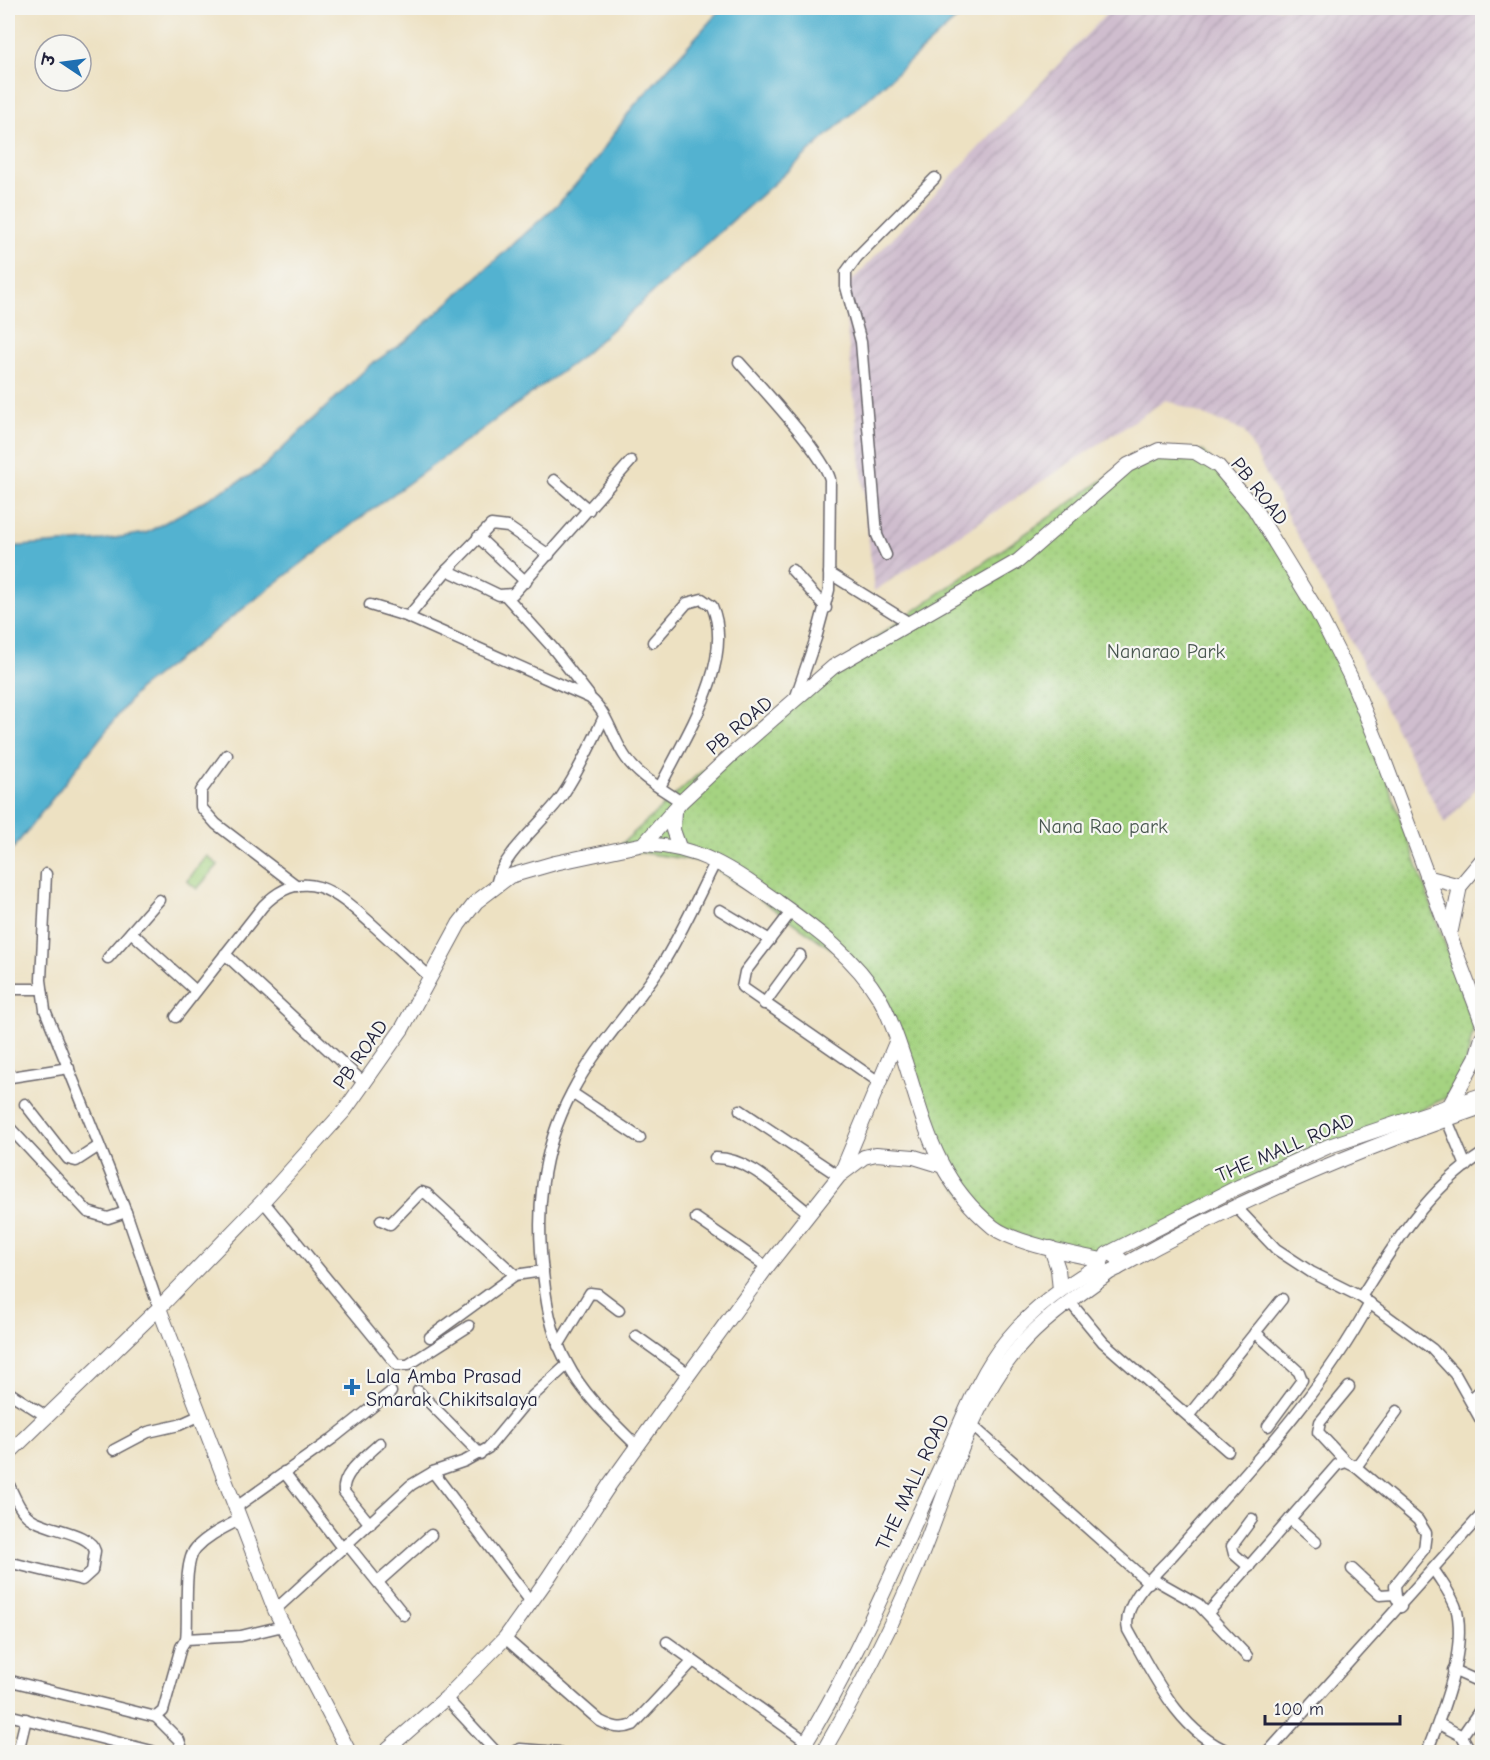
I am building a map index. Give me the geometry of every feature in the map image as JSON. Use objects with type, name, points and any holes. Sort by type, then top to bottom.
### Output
[{"type":"street","points":[[886,555],[877,535],[861,342],[846,287],[846,272],[857,256],[935,178]]},
{"type":"street","points":[[739,362],[817,456],[825,467],[831,487],[827,537],[829,573],[825,608],[793,705]]},
{"type":"street","name":"PB ROAD","points":[[8,1454],[159,1308],[263,1201],[365,1084],[402,1029],[459,924],[476,902],[510,876],[555,863],[644,844],[678,806],[729,757],[793,705],[834,667],[1018,561],[1119,472],[1144,455],[1172,448],[1195,452],[1207,457],[1239,489],[1254,508],[1317,611],[1350,676],[1439,902],[1482,1022]]},
{"type":"street","points":[[505,595],[513,594],[526,582],[632,461]]},
{"type":"street","points":[[554,480],[589,510]]},
{"type":"street","points":[[408,617],[447,570],[491,525],[503,524],[549,555]]},
{"type":"street","points":[[478,537],[526,582]]},
{"type":"street","points":[[447,570],[505,595],[552,647],[604,717],[628,761],[660,787],[678,806],[672,823],[679,847]]},
{"type":"street","points":[[792,570],[825,608]]},
{"type":"street","points":[[829,573],[911,624]]},
{"type":"street","points":[[653,642],[687,603],[702,599],[712,606],[719,637],[713,673],[660,787]]},
{"type":"street","points":[[370,605],[408,617],[591,698]]},
{"type":"street","points":[[496,885],[503,866],[545,818],[573,778],[604,717]]},
{"type":"street","points":[[227,755],[201,790],[201,807],[216,824],[297,886]]},
{"type":"street","points":[[644,844],[679,847],[716,861],[833,944],[857,967],[880,999],[897,1040],[940,1165],[954,1187],[994,1228],[1051,1248],[1108,1263]]},
{"type":"street","points":[[1450,933],[1460,886],[1482,860]]},
{"type":"street","points":[[637,1446],[587,1393],[567,1365],[558,1346],[547,1306],[543,1271],[539,1226],[541,1184],[547,1153],[572,1092],[584,1071],[660,968],[716,861]]},
{"type":"street","points":[[46,874],[41,988],[51,1027],[126,1212],[159,1308],[275,1610],[348,1752]]},
{"type":"street","points":[[1430,879],[1460,886]]},
{"type":"street","points":[[176,1017],[276,893],[297,886],[319,886],[340,896],[430,977]]},
{"type":"street","points":[[108,958],[159,900]]},
{"type":"street","points":[[720,910],[770,940]]},
{"type":"street","points":[[791,912],[745,972],[741,983],[747,992],[879,1082]]},
{"type":"street","points":[[131,932],[196,991]]},
{"type":"street","points":[[225,954],[365,1084]]},
{"type":"street","points":[[764,1004],[800,955]]},
{"type":"street","points":[[8,989],[41,988]]},
{"type":"street","points":[[1451,1103],[1476,1058],[1482,1038]]},
{"type":"street","points":[[839,1176],[897,1040]]},
{"type":"street","points":[[11,1077],[69,1068]]},
{"type":"street","points":[[572,1092],[640,1138]]},
{"type":"street","name":"THE MALL ROAD","points":[[823,1752],[870,1668],[918,1562],[968,1421],[994,1358],[1029,1316],[1060,1290],[1234,1189],[1329,1146],[1451,1103],[1482,1095]]},
{"type":"street","points":[[25,1104],[68,1159],[76,1161],[99,1146]]},
{"type":"street","name":"THE MALL ROAD","points":[[803,1747],[853,1659],[968,1421],[1017,1348],[1070,1302],[1108,1263],[1325,1167],[1482,1107]]},
{"type":"street","points":[[740,1110],[839,1176]]},
{"type":"street","points":[[1448,1120],[1466,1166]]},
{"type":"street","points":[[8,1126],[88,1212],[108,1218],[126,1212]]},
{"type":"street","points":[[384,1752],[446,1698],[505,1638],[689,1374],[767,1267],[839,1176],[864,1157],[876,1154],[914,1157],[940,1165]]},
{"type":"street","points":[[1222,1751],[1204,1740],[1187,1724],[1128,1630],[1129,1610],[1150,1580],[1294,1419],[1337,1360],[1366,1300],[1419,1211],[1466,1166],[1481,1157]]},
{"type":"street","points":[[715,1158],[728,1158],[742,1163],[809,1213]]},
{"type":"street","points":[[381,1220],[390,1224],[415,1196],[421,1192],[427,1194],[514,1275]]},
{"type":"street","points":[[263,1201],[397,1365],[408,1365],[469,1326]]},
{"type":"street","points":[[1236,1207],[1276,1249],[1311,1272],[1366,1300],[1438,1354],[1471,1399],[1482,1422]]},
{"type":"street","points":[[696,1218],[767,1267]]},
{"type":"street","points":[[1051,1248],[1058,1269],[1060,1290]]},
{"type":"street","points":[[430,1336],[514,1275],[543,1271]]},
{"type":"street","points":[[558,1346],[590,1293],[598,1294],[619,1310]]},
{"type":"street","points":[[1189,1415],[1282,1299]]},
{"type":"street","points":[[1070,1302],[1103,1342],[1228,1450]]},
{"type":"street","points":[[1255,1332],[1301,1376],[1302,1383],[1268,1426]]},
{"type":"street","points":[[636,1336],[689,1374]]},
{"type":"street","points":[[275,1610],[411,1485],[433,1472],[480,1454],[497,1439],[526,1402],[567,1365]]},
{"type":"street","points":[[1349,1387],[1320,1422],[1318,1432],[1351,1464],[1419,1520],[1426,1533],[1424,1549],[1397,1581],[1395,1594],[1401,1606]]},
{"type":"street","points":[[1471,1399],[1482,1389]]},
{"type":"street","points":[[418,1391],[480,1454]]},
{"type":"street","points":[[8,1392],[46,1416]]},
{"type":"street","points":[[156,1717],[163,1711],[181,1647],[186,1639],[189,1618],[187,1582],[194,1549],[284,1472],[332,1439],[392,1392]]},
{"type":"street","points":[[1208,1613],[1337,1465],[1351,1464],[1397,1411]]},
{"type":"street","points":[[114,1450],[148,1432],[179,1425],[201,1415]]},
{"type":"street","points":[[968,1421],[1150,1580],[1191,1599],[1208,1613],[1247,1656]]},
{"type":"street","points":[[370,1524],[344,1492],[343,1487],[347,1477],[380,1443]]},
{"type":"street","points":[[284,1472],[404,1615]]},
{"type":"street","points":[[433,1472],[531,1602]]},
{"type":"street","points":[[8,1483],[20,1506],[30,1518],[87,1540],[95,1551],[92,1571],[82,1580],[16,1564]]},
{"type":"street","points":[[1268,1752],[1482,1514]]},
{"type":"street","points":[[1290,1518],[1316,1542]]},
{"type":"street","points":[[1249,1567],[1234,1554],[1232,1546],[1252,1519]]},
{"type":"street","points":[[378,1582],[431,1535]]},
{"type":"street","points":[[1352,1569],[1380,1595],[1395,1594]]},
{"type":"street","points":[[1427,1752],[1439,1724],[1453,1670],[1457,1613],[1449,1593],[1434,1570]]},
{"type":"street","points":[[186,1639],[241,1636],[283,1626]]},
{"type":"street","points":[[505,1638],[600,1721],[613,1727],[625,1728],[633,1725],[692,1662]]},
{"type":"street","points":[[667,1642],[803,1747]]},
{"type":"street","points":[[853,1659],[870,1668]]},
{"type":"street","points":[[1453,1670],[1482,1683]]},
{"type":"street","points":[[11,1681],[156,1717],[179,1740],[183,1752]]},
{"type":"street","points":[[446,1698],[496,1752]]},
{"type":"street","points":[[1462,1736],[1482,1707]]},
{"type":"street","points":[[8,1715],[152,1751]]},
{"type":"street","points":[[18,1752],[26,1719]]},
{"type":"street","points":[[1439,1724],[1462,1736],[1472,1752]]},
{"type":"street","points":[[513,1752],[520,1749],[559,1752]]},
{"type":"shaded area","points":[[1112,8],[1482,8],[1482,781],[1445,824],[1244,431],[1166,400],[874,591],[843,290]]},
{"type":"green space","name":"Nana Rao park","points":[[1203,451],[1271,529],[1348,671],[1474,1026],[1465,1069],[1446,1098],[1102,1256],[1050,1247],[990,1223],[951,1182],[885,1007],[846,959],[706,862],[616,849],[696,776],[865,645],[1143,452]]},
{"type":"green space","points":[[207,856],[218,865],[197,889],[187,881]]},
{"type":"water","points":[[722,8],[972,8],[952,23],[579,359],[355,522],[138,690],[8,855],[8,547],[102,540],[146,533],[260,470],[369,366],[408,339],[559,203],[590,168],[632,108]]},
{"type":"place","name":"Lala Amba Prasad Smarak Chikitsalaya","points":[[352,1387]]},
{"type":"park label","name":"Nanarao Park","points":[[1166,651]]}]
